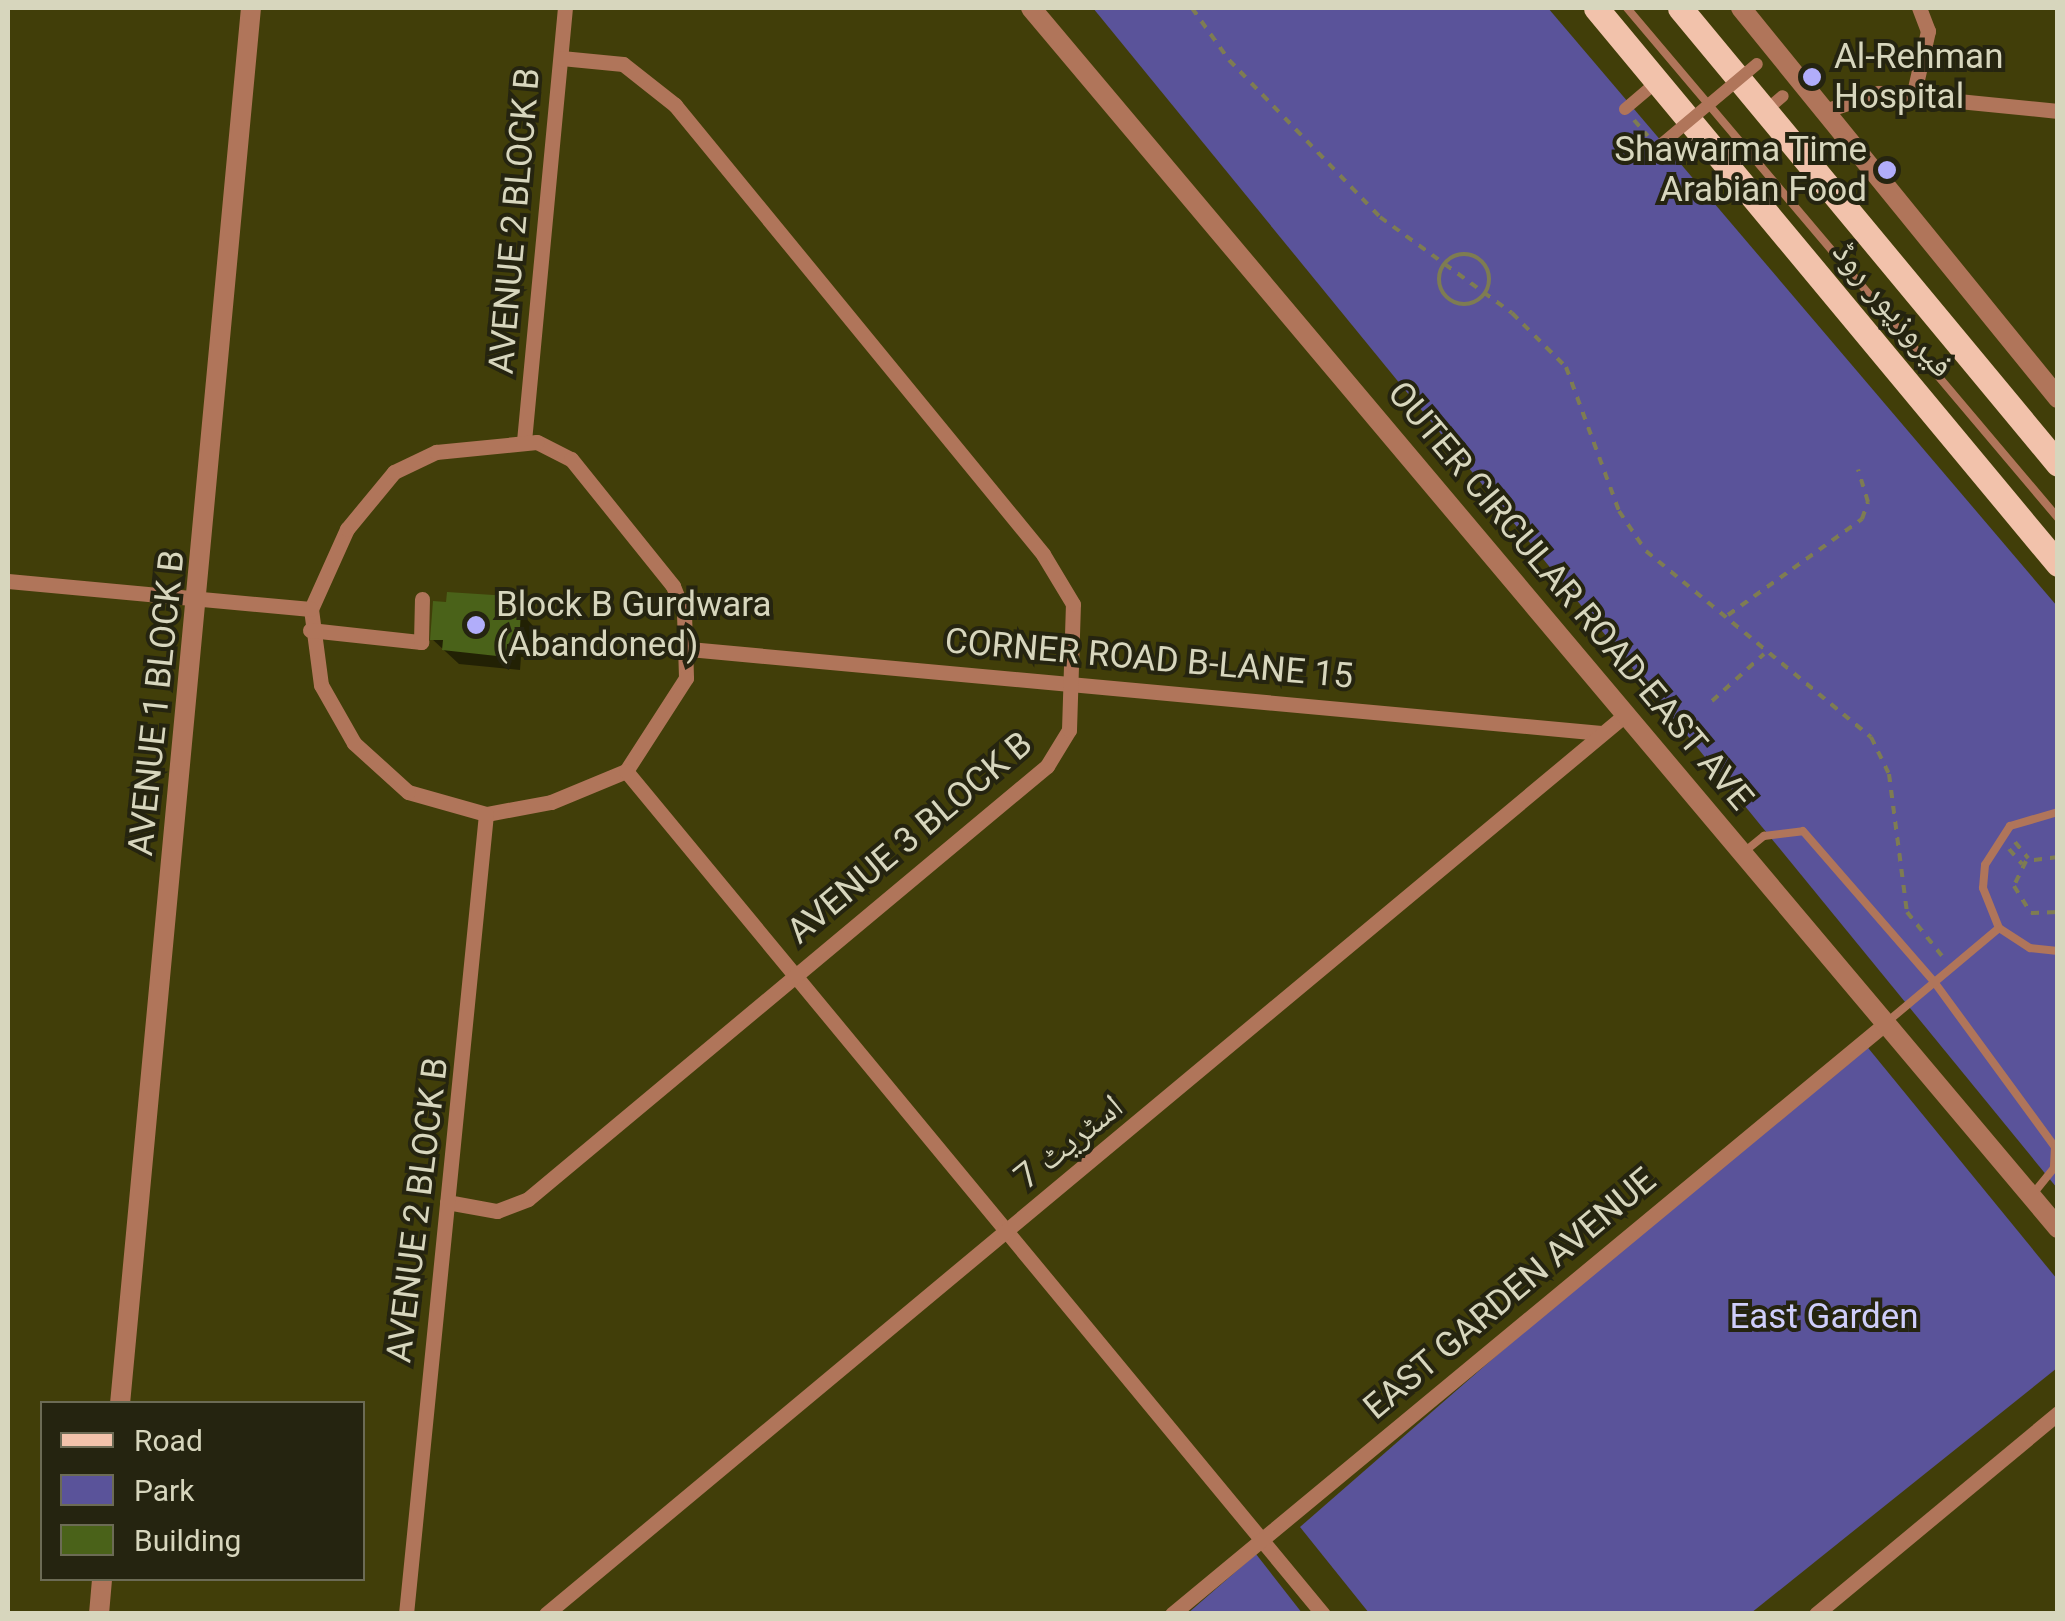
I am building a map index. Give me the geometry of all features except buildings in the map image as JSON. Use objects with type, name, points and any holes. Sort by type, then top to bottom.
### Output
[{"type":"main road","name":"فیروزپور روڈ","points":[[1596,8],[2058,564]]},
{"type":"main road","name":"فیروزپور روڈ","points":[[1680,8],[1773,104],[2058,464]]},
{"type":"street","name":"AVENUE 1 BLOCK B","points":[[120,1401],[201,599],[251,8]]},
{"type":"street","name":"AVENUE 2 BLOCK B","points":[[524,440],[564,8]]},
{"type":"street","name":"OUTER CIRCULAR ROAD-EAST AVE","points":[[1031,8],[2058,1228]]},
{"type":"street","points":[[1741,8],[2058,398]]},
{"type":"street","points":[[1914,97],[1928,31],[1919,8]]},
{"type":"street","name":"AVENUE 3 BLOCK B","points":[[446,1202],[497,1211],[528,1200],[1046,766],[1069,730],[1073,604],[1019,524],[675,105],[623,64],[561,58]]},
{"type":"street","points":[[1658,147],[1757,64]]},
{"type":"street","points":[[1625,110],[1658,81]]},
{"type":"street","points":[[1824,111],[1855,97],[1914,97],[2058,111]]},
{"type":"street","points":[[524,440],[571,459],[618,514],[673,586],[689,648],[665,718],[626,770],[551,802],[486,814],[408,792],[378,770],[321,686],[310,630],[311,609],[347,529],[394,472],[436,452],[524,440]]},
{"type":"street","points":[[8,581],[311,609]]},
{"type":"street","points":[[310,630],[421,642],[422,599]]},
{"type":"street","name":"CORNER ROAD B-LANE 15","points":[[689,648],[1601,734]]},
{"type":"street","name":"اسٹریٹ 7","points":[[546,1614],[1625,715]]},
{"type":"street","points":[[626,770],[1323,1614]]},
{"type":"street","name":"AVENUE 2 BLOCK B","points":[[406,1614],[446,1202],[460,1136],[486,814]]},
{"type":"street","name":"EAST GARDEN AVENUE","points":[[1172,1614],[1887,1022]]},
{"type":"street","points":[[1816,1614],[2058,1413]]},
{"type":"street","points":[[98,1614],[102,1581]]},
{"type":"lane","points":[[1628,8],[2058,518]]},
{"type":"lane","points":[[2058,812],[2006,830],[1983,888],[1999,928],[2030,948],[2058,951]]},
{"type":"lane","points":[[1744,852],[1764,836],[1802,830],[1935,983],[2055,1147],[2054,1168],[2031,1196]]},
{"type":"lane","points":[[1887,1022],[1999,928]]},
{"type":"path","points":[[1192,8],[1228,60],[1336,173],[1443,265],[1485,293],[1566,367],[1628,527],[1689,590],[1728,615],[1764,654],[1878,747],[1907,912],[1954,967]]},
{"type":"path","points":[[1625,110],[1658,147]]},
{"type":"path","points":[[1443,265],[1466,254],[1482,260],[1485,293]]},
{"type":"path","points":[[1443,265],[1441,290],[1454,302],[1485,293]]},
{"type":"path","points":[[1728,615],[1862,519],[1868,502],[1858,469]]},
{"type":"path","points":[[1712,701],[1764,654]]},
{"type":"path","points":[[2006,830],[2029,859]]},
{"type":"path","points":[[2058,857],[2029,859],[2015,878],[2018,901],[2038,915],[2058,912]]},
{"type":"green space","points":[[1093,8],[1548,8],[2057,606],[2057,1188]]},
{"type":"green space","name":"East Garden","points":[[1860,1038],[2057,1279],[2057,1368],[1751,1613],[1369,1613],[1300,1527]]},
{"type":"green space","points":[[1256,1554],[1302,1613],[1187,1614]]},
{"type":"place","name":"Al-Rehman Hospital","points":[[1812,77]]},
{"type":"place","name":"Shawarma Time Arabian Food","points":[[1887,170]]},
{"type":"place","name":"Block B Gurdwara (Abandoned)","points":[[476,625]]}]
